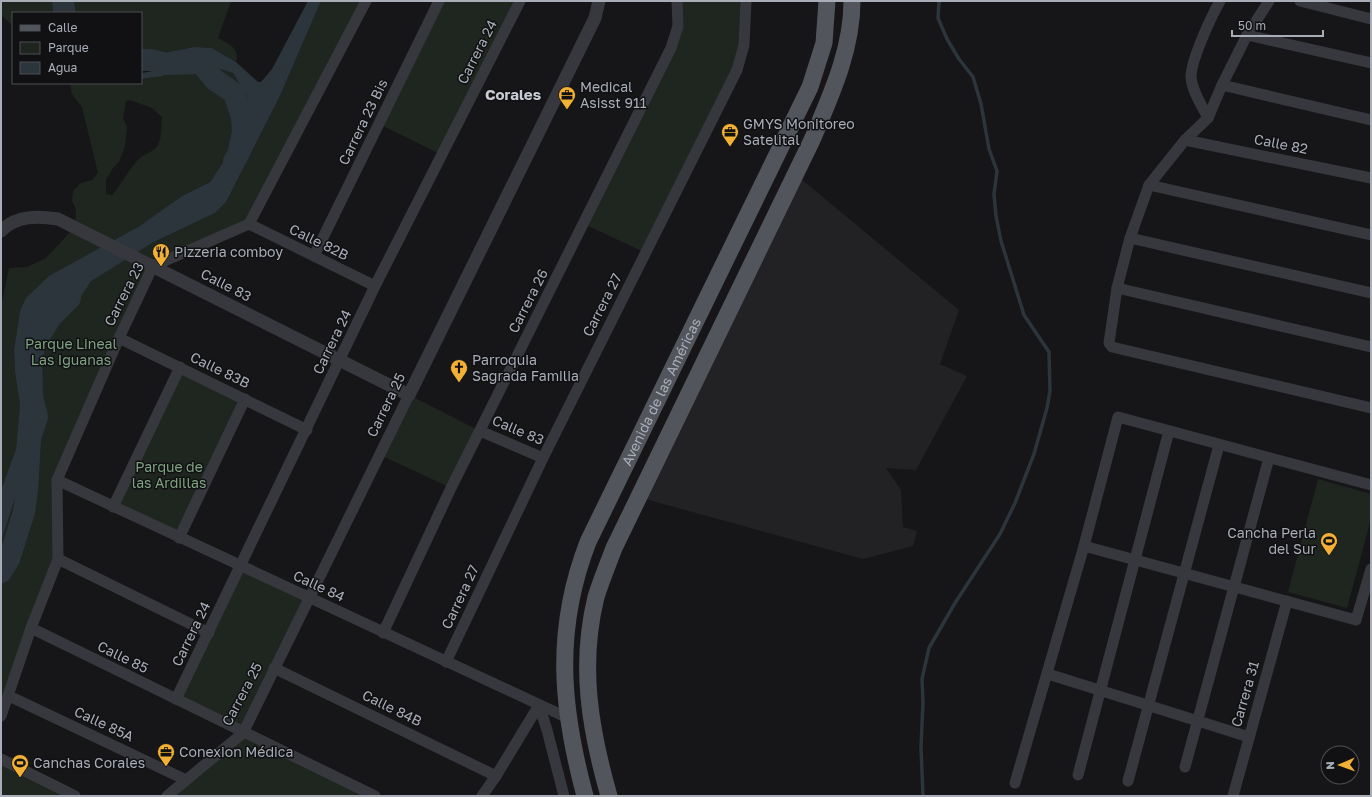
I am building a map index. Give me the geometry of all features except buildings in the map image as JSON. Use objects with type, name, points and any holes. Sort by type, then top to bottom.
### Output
[{"type":"main road","name":"Avenida de las Américas","points":[[585,796],[574,754],[564,683],[564,650],[567,620],[578,568],[588,542],[810,87],[824,43],[827,1]]},
{"type":"main road","name":"Avenida de las Américas","points":[[609,796],[596,750],[590,713],[588,650],[596,597],[617,542],[772,224],[818,126],[830,98],[847,47],[852,1]]},
{"type":"street","points":[[249,224],[366,1]]},
{"type":"street","name":"Carrera 23 Bis","points":[[314,256],[439,1]]},
{"type":"street","name":"Carrera 24","points":[[176,699],[241,567],[375,286],[520,1]]},
{"type":"street","name":"Carrera 25","points":[[167,796],[243,732],[595,18],[599,1]]},
{"type":"street","name":"Carrera 26","points":[[384,633],[451,488],[671,48],[678,26],[677,1]]},
{"type":"street","name":"Carrera 27","points":[[446,662],[543,458],[736,70],[744,45],[746,1]]},
{"type":"street","points":[[1208,118],[1194,89],[1191,77],[1200,47],[1220,1]]},
{"type":"street","points":[[1269,1],[1247,35],[1222,85],[1208,118],[1185,140],[1149,186],[1130,238],[1117,288],[1109,343],[1112,347],[1371,408]]},
{"type":"street","points":[[1300,1],[1371,18]]},
{"type":"street","points":[[1247,35],[1371,63]]},
{"type":"street","points":[[1222,85],[1371,120]]},
{"type":"street","name":"Calle 82","points":[[1185,140],[1371,178]]},
{"type":"street","points":[[1149,186],[1371,235]]},
{"type":"street","name":"Calle 83","points":[[3,229],[25,218],[41,216],[58,219],[409,395]]},
{"type":"street","name":"Calle 82B","points":[[249,224],[375,286]]},
{"type":"street","name":"Carrera 23","points":[[1,716],[31,628],[58,559],[57,480],[119,338],[147,263],[249,224]]},
{"type":"street","points":[[1130,238],[1371,293]]},
{"type":"street","points":[[1117,288],[1371,347]]},
{"type":"street","name":"Calle 83B","points":[[119,338],[307,430]]},
{"type":"street","points":[[113,507],[180,367]]},
{"type":"street","points":[[179,538],[245,399]]},
{"type":"street","points":[[1015,784],[1084,546],[1118,417],[1371,485]]},
{"type":"street","name":"Calle 83","points":[[480,431],[543,458]]},
{"type":"street","points":[[1078,775],[1169,431]]},
{"type":"street","points":[[1128,781],[1219,445]]},
{"type":"street","points":[[1185,767],[1269,458]]},
{"type":"street","name":"Calle 84","points":[[57,480],[568,718]]},
{"type":"street","points":[[1084,546],[1356,620],[1371,569]]},
{"type":"street","points":[[58,559],[209,633]]},
{"type":"street","name":"Carrera 31","points":[[1233,796],[1287,601]]},
{"type":"street","name":"Calle 85","points":[[31,628],[375,796]]},
{"type":"street","name":"Calle 84B","points":[[274,668],[496,776]]},
{"type":"street","points":[[1048,674],[1249,736]]},
{"type":"street","name":"Calle 85A","points":[[9,696],[186,780]]},
{"type":"street","points":[[482,796],[496,776],[539,705]]},
{"type":"street","points":[[539,705],[564,796]]},
{"type":"street","points":[[1,759],[75,796]]},
{"type":"shaded area","points":[[795,174],[959,310],[940,364],[967,376],[916,470],[886,468],[901,490],[903,527],[917,531],[913,546],[863,559],[638,497]]},
{"type":"green space","points":[[1,1],[52,1],[53,12],[12,12],[12,25],[1,15]]},
{"type":"green space","points":[[74,1],[231,1],[218,38],[233,47],[237,57],[236,62],[212,48],[194,47],[163,53],[142,55],[142,12],[76,12]]},
{"type":"green space","name":"Parque Lineal Las Iguanas","points":[[321,1],[366,1],[249,224],[153,266],[57,480],[58,559],[1,716],[1,542],[18,489],[37,441],[37,417],[29,373],[31,356],[36,337],[68,296],[152,243],[215,213],[226,202],[279,98]]},
{"type":"green space","points":[[439,1],[520,1],[442,155],[379,124]]},
{"type":"green space","points":[[677,1],[746,1],[744,45],[646,253],[584,224],[671,48]]},
{"type":"green space","points":[[201,63],[233,73],[247,96],[248,118],[243,132],[210,182],[182,196],[138,227],[82,259],[20,311],[14,350],[15,372],[20,405],[16,449],[1,490],[1,307],[9,268],[27,267],[46,258],[75,227],[76,209],[72,201],[73,191],[81,183],[92,180],[98,173],[82,107],[72,94],[70,84],[142,84],[142,79],[157,76],[186,66]],"holes":[[[130,100],[152,108],[162,117],[161,135],[158,145],[136,162],[112,195],[106,194],[106,180],[113,168],[119,162],[125,146],[127,127],[123,118],[126,101]]]},
{"type":"green space","name":"Parque de las Ardillas","points":[[180,367],[245,399],[179,538],[113,507]]},
{"type":"green space","points":[[409,395],[480,431],[451,488],[380,455]]},
{"type":"green space","name":"Cancha Perla del Sur","points":[[1318,479],[1371,494],[1371,519],[1347,608],[1288,592]]},
{"type":"green space","points":[[241,567],[309,598],[243,732],[375,796],[167,796],[243,733],[176,699]]},
{"type":"green space","name":"Canchas Corales","points":[[1,759],[75,796],[1,796]]},
{"type":"water","points":[[52,1],[74,1],[76,12],[53,12]]},
{"type":"water","points":[[308,1],[321,1],[279,98],[226,202],[215,213],[152,243],[68,296],[36,337],[31,356],[29,373],[37,417],[37,441],[18,489],[1,542],[1,490],[16,449],[20,405],[15,372],[14,350],[20,311],[26,298],[49,276],[138,227],[182,196],[210,182],[243,132],[248,118],[247,96],[233,73],[201,63],[190,64],[162,76],[142,79],[142,73],[155,71],[166,64],[151,60],[142,60],[142,55],[163,53],[194,47],[212,48],[236,62],[258,82],[261,82],[272,69]]},
{"type":"waterway","points":[[923,796],[921,747],[923,702],[922,679],[929,648],[955,603],[1000,534],[1015,503],[1034,454],[1047,408],[1050,391],[1049,352],[1024,315],[1001,241],[996,216],[994,194],[997,171],[989,149],[981,104],[973,77],[959,59],[947,39],[938,18],[939,1]]},
{"type":"waterway","points":[[142,60],[151,60],[166,64],[201,63],[215,80],[234,93],[242,117],[243,132],[238,155],[234,161]]},
{"type":"waterway","points":[[1,572],[9,559],[24,512],[30,439],[37,417],[32,397],[31,356],[38,338],[51,317],[70,298],[68,296],[85,270]]},
{"type":"place","name":"Medical Asisst 911","points":[[567,110]]},
{"type":"place","name":"GMYS Monitoreo Satelital","points":[[730,147]]},
{"type":"place","name":"Pizzeria comboy","points":[[161,267]]},
{"type":"place","name":"Parroquia Sagrada Familia","points":[[459,383]]},
{"type":"place","name":"Cancha Perla del Sur","points":[[1329,556]]},
{"type":"place","name":"Conexion Médica","points":[[166,767]]},
{"type":"place","name":"Canchas Corales","points":[[20,778]]},
{"type":"district","name":"Corales","points":[[513,95]]}]
